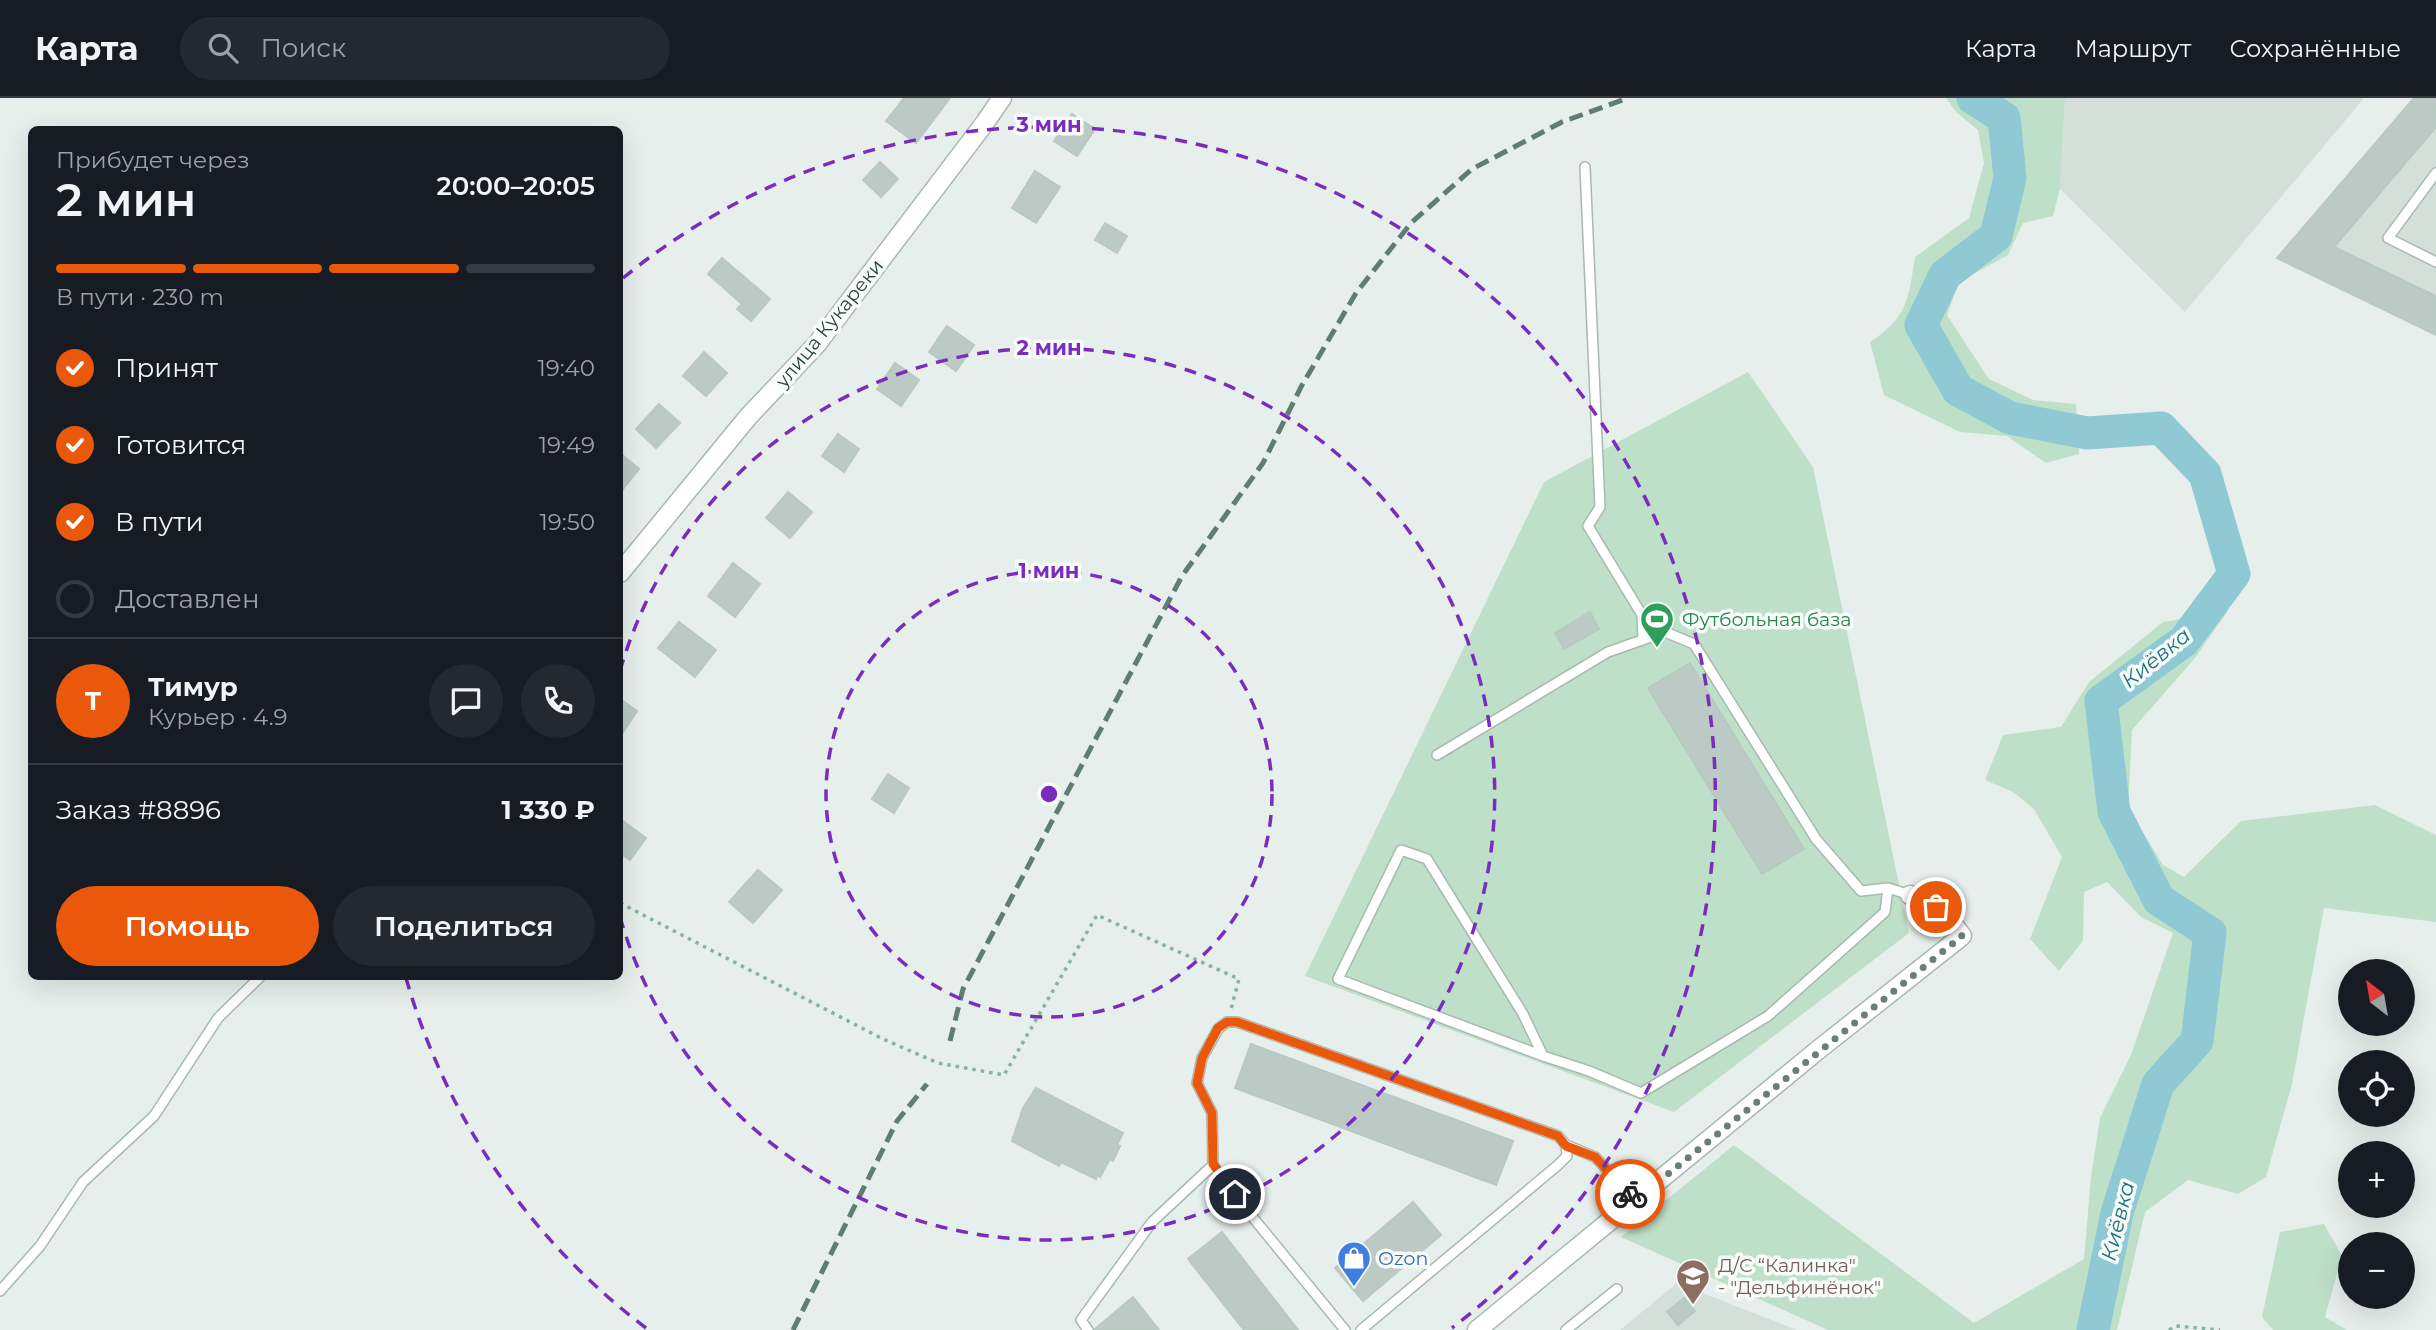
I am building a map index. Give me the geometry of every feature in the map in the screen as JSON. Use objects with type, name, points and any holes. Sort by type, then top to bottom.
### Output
[{"type":"street","name":"улица Кукареки","points":[[623,569],[748,417],[817,344],[1002,98]]},
{"type":"street","points":[[1477,1330],[1962,936],[1948,915],[1923,898],[1910,895]]},
{"type":"lane","points":[[1585,167],[1600,507],[1588,526],[1642,615],[1643,640]]},
{"type":"lane","points":[[2436,173],[2388,238],[2436,262]]},
{"type":"lane","points":[[1437,755],[1608,652],[1665,632],[1694,644],[1816,839],[1861,891],[1888,888],[1910,895]]},
{"type":"lane","points":[[1543,1056],[1523,1014],[1427,859],[1401,850],[1338,979],[1641,1093],[1768,1016],[1885,912],[1888,888]]},
{"type":"lane","points":[[0,1291],[40,1246],[83,1182],[154,1116],[218,1018],[257,980]]},
{"type":"lane","points":[[1345,1330],[1250,1214],[1213,1164],[1212,1113],[1197,1083],[1202,1058],[1218,1028],[1227,1022],[1237,1022],[1558,1136],[1566,1146],[1595,1157],[1636,1200]]},
{"type":"lane","points":[[1361,1330],[1558,1166],[1567,1156],[1566,1146]]},
{"type":"lane","points":[[1088,1330],[1081,1320],[1152,1222],[1213,1164]]},
{"type":"lane","points":[[1566,1330],[1617,1289]]},
{"type":"path","points":[[623,905],[883,1039],[938,1063],[1004,1075],[1097,915],[1239,979],[1227,1022]]},
{"type":"path","points":[[2169,1330],[2176,1326],[2220,1330]]},
{"type":"shaded area","points":[[2065,98],[2364,98],[2185,312],[2060,189]]},
{"type":"shaded area","points":[[2414,98],[2436,98],[2436,335],[2277,258]]},
{"type":"shaded area","name":"Д/С “Калинка\" - \"Дельфинёнок\"","points":[[1677,1283],[1797,1330],[1620,1330]]},
{"type":"green space","points":[[1946,98],[2065,98],[2060,189],[2053,216],[2023,223],[2008,255],[1959,282],[1947,315],[1989,379],[2033,400],[2076,404],[2079,454],[2046,463],[2007,436],[1960,432],[1884,395],[1870,342],[1892,324],[1904,306],[1915,257],[1969,218],[1984,163],[1978,130],[1956,112]]},
{"type":"green space","name":"Футбольная база","points":[[1748,372],[1813,467],[1909,933],[1674,1112],[1305,976],[1544,482]]},
{"type":"green space","points":[[2228,611],[2195,658],[2132,730],[2128,808],[2163,865],[2184,877],[2241,821],[2375,805],[2436,835],[2436,922],[2324,908],[2292,1084],[2266,1177],[2238,1194],[2188,1180],[2145,1212],[2117,1330],[1828,1330],[1621,1237],[1734,1145],[1974,1323],[2084,1259],[2091,1177],[2100,1118],[2131,1055],[2173,933],[2141,917],[2107,882],[2084,892],[2083,941],[2059,971],[2030,939],[2062,857],[2034,809],[2013,792],[1985,780],[2003,735],[2061,727],[2089,682],[2163,622]]},
{"type":"green space","points":[[2324,1224],[2338,1249],[2338,1270],[2325,1317],[2347,1330],[2273,1330],[2262,1317],[2280,1232]]},
{"type":"building","points":[[904,98],[950,98],[916,143],[886,121]]},
{"type":"building","points":[[2414,98],[2436,98],[2436,127],[2334,247],[2436,296],[2436,335],[2277,258]]},
{"type":"building","points":[[1072,114],[1095,129],[1077,156],[1054,141]]},
{"type":"building","points":[[880,162],[898,179],[881,197],[863,180]]},
{"type":"building","points":[[1035,171],[1060,187],[1036,223],[1012,208]]},
{"type":"building","points":[[1105,223],[1127,236],[1117,253],[1095,240]]},
{"type":"building","points":[[722,258],[770,299],[751,321],[737,309],[742,304],[708,274]]},
{"type":"building","points":[[947,326],[974,345],[956,371],[929,352]]},
{"type":"building","points":[[704,352],[727,373],[706,396],[683,376]]},
{"type":"building","points":[[895,363],[919,380],[901,406],[877,389]]},
{"type":"building","points":[[659,404],[680,423],[656,448],[636,429]]},
{"type":"building","points":[[838,434],[859,449],[844,472],[822,456]]},
{"type":"building","points":[[623,456],[639,469],[623,489]]},
{"type":"building","points":[[788,492],[812,512],[790,538],[766,518]]},
{"type":"building","points":[[733,563],[760,584],[735,617],[708,596]]},
{"type":"building","points":[[1590,612],[1599,629],[1564,649],[1555,633]]},
{"type":"building","points":[[679,622],[716,650],[695,677],[658,648]]},
{"type":"building","points":[[1690,663],[1804,849],[1762,874],[1648,688]]},
{"type":"building","points":[[623,701],[637,711],[623,732]]},
{"type":"building","points":[[888,774],[909,788],[894,813],[872,799]]},
{"type":"building","points":[[623,821],[646,838],[630,860],[623,855]]},
{"type":"building","points":[[758,870],[782,890],[753,923],[729,902]]},
{"type":"building","points":[[1251,1044],[1513,1141],[1496,1185],[1235,1088]]},
{"type":"building","points":[[1036,1088],[1123,1133],[1113,1161],[1110,1159],[1100,1177],[1097,1175],[1096,1179],[1061,1162],[1059,1166],[1012,1141],[1023,1108]]},
{"type":"building","points":[[1413,1202],[1441,1235],[1363,1301],[1335,1268]]},
{"type":"building","points":[[1222,1232],[1298,1330],[1244,1330],[1188,1259]]},
{"type":"building","points":[[1133,1297],[1159,1330],[1095,1330],[1095,1329]]},
{"type":"building","points":[[1684,1298],[1695,1311],[1678,1325],[1667,1312]]},
{"type":"waterway","name":"Киёвка","points":[[1973,98],[2004,118],[2010,178],[1996,236],[1945,275],[1921,325],[1958,390],[2010,418],[2087,433],[2161,428],[2205,474],[2234,574],[2184,641],[2101,701],[2114,812],[2159,900],[2210,933],[2197,1041],[2158,1084],[2117,1213],[2093,1330]]},
{"type":"railway","points":[[950,1041],[963,989],[1182,576],[1263,463],[1301,387],[1356,293],[1411,223],[1472,169],[1562,122],[1628,98]]},
{"type":"railway","points":[[793,1330],[897,1121],[927,1084]]},
{"type":"way so far","points":[[1630,1194],[1636,1200],[1962,936],[1948,915],[1936,907]]},
{"type":"place","name":"Футбольная база","points":[[1657,649]]},
{"type":"place","name":"Ozon","points":[[1354,1288]]},
{"type":"place","name":"Д/С “Калинка\" - \"Дельфинёнок\"","points":[[1693,1306]]},
{"type":"route","points":[[1235,1194],[1213,1164],[1212,1113],[1197,1083],[1202,1058],[1218,1028],[1227,1022],[1237,1022],[1558,1136],[1566,1146],[1595,1157],[1630,1194]]}]
